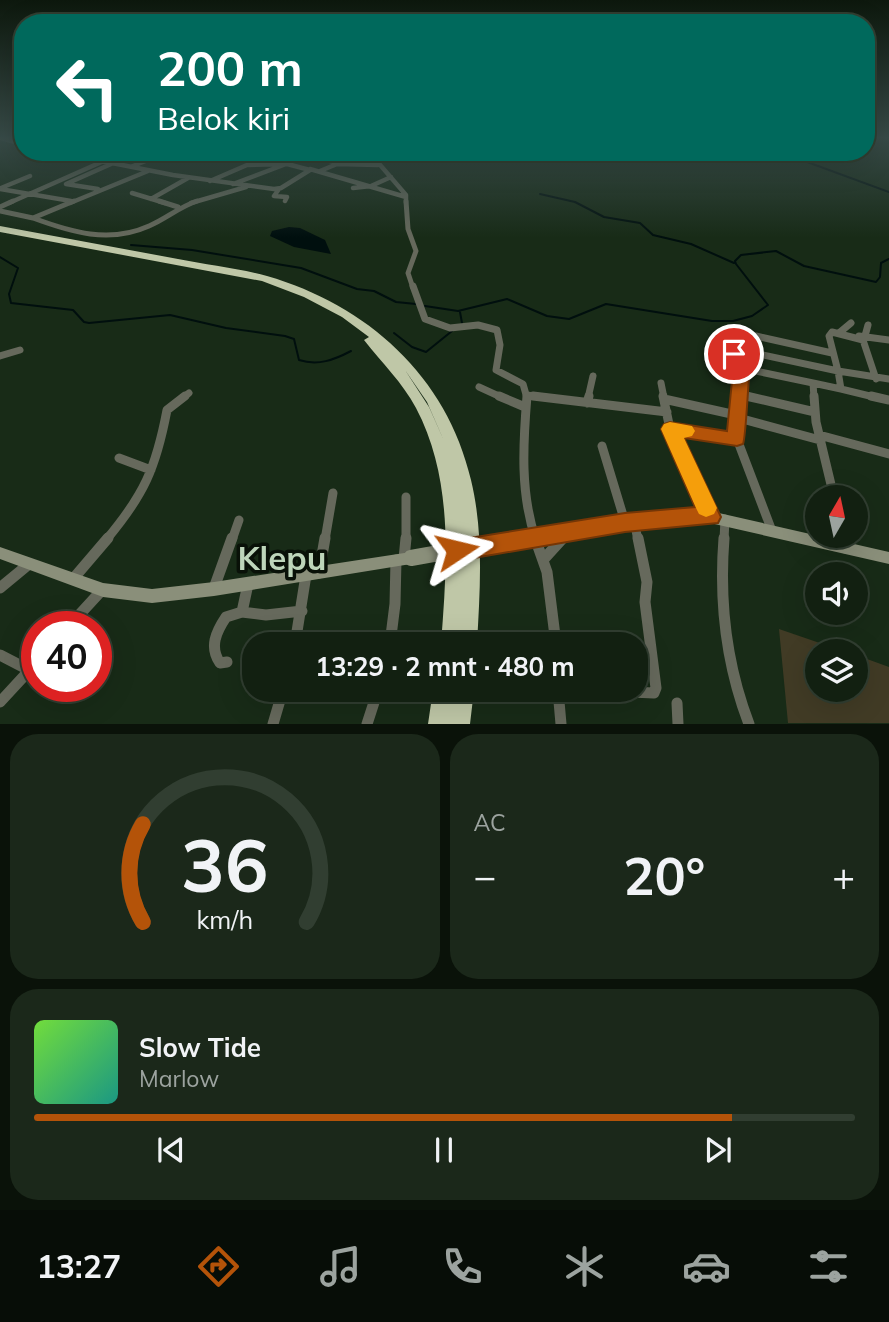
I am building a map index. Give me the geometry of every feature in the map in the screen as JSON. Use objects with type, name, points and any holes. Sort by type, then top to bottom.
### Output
[{"type":"highway","points":[[0,232],[246,279],[316,303],[362,332],[404,375],[435,431],[442,454],[457,538],[452,632]]},
{"type":"highway","points":[[0,232],[264,278],[336,306],[372,330],[403,359],[419,379],[451,439],[470,526],[468,632]]},
{"type":"highway","points":[[439,723],[442,702]]},
{"type":"highway","points":[[459,723],[462,702]]},
{"type":"street","points":[[0,209],[83,171]]},
{"type":"street","points":[[66,184],[95,171]]},
{"type":"street","points":[[33,218],[147,171]]},
{"type":"street","points":[[153,171],[279,189]]},
{"type":"street","points":[[210,181],[232,171]]},
{"type":"street","points":[[233,184],[269,171]]},
{"type":"street","points":[[274,196],[279,189],[307,171]]},
{"type":"street","points":[[320,171],[406,197]]},
{"type":"street","points":[[333,174],[344,171]]},
{"type":"street","points":[[384,171],[406,197],[408,229],[416,250],[408,273],[425,319],[453,329],[478,325],[498,330],[500,345],[496,370],[522,381],[527,395],[523,481],[530,538],[543,560],[552,598],[555,632]]},
{"type":"street","points":[[0,189],[30,176]]},
{"type":"street","points":[[151,199],[188,177]]},
{"type":"street","points":[[353,188],[371,186],[391,177]]},
{"type":"street","points":[[48,186],[66,184],[100,189]]},
{"type":"street","points":[[0,209],[68,232],[107,236],[148,228],[178,207],[247,186]]},
{"type":"street","points":[[0,189],[72,201]]},
{"type":"street","points":[[132,193],[178,207]]},
{"type":"street","points":[[264,196],[287,197],[285,201]]},
{"type":"street","points":[[839,333],[851,323]]},
{"type":"street","points":[[868,325],[862,336],[876,379]]},
{"type":"street","points":[[841,389],[829,336],[832,332],[889,340]]},
{"type":"street","points":[[756,336],[832,353]]},
{"type":"street","points":[[889,380],[735,349],[736,366],[741,368],[889,400]]},
{"type":"street","points":[[0,356],[20,350]]},
{"type":"street","points":[[741,368],[736,416],[737,439],[773,531]]},
{"type":"street","points":[[587,403],[593,376]]},
{"type":"street","points":[[661,383],[670,429],[710,517]]},
{"type":"street","points":[[813,383],[820,438],[831,485]]},
{"type":"street","points":[[479,387],[525,407]]},
{"type":"street","points":[[73,579],[128,513],[158,457],[167,410],[189,393]]},
{"type":"street","points":[[739,394],[816,412]]},
{"type":"street","points":[[527,395],[667,412]]},
{"type":"street","points":[[664,399],[889,454]]},
{"type":"street","points":[[670,429],[737,439]]},
{"type":"street","points":[[602,446],[630,522],[647,582],[645,602],[656,688],[654,693],[648,693]]},
{"type":"street","points":[[120,458],[151,470]]},
{"type":"street","points":[[298,632],[333,493]]},
{"type":"street","points":[[392,632],[408,516],[406,497]]},
{"type":"street","points":[[0,554],[103,590],[152,596],[248,584],[630,522],[710,517],[805,536]]},
{"type":"street","points":[[725,519],[722,586],[730,666],[737,699],[749,723]]},
{"type":"street","points":[[214,589],[239,520]]},
{"type":"street","points":[[543,560],[568,531]]},
{"type":"street","points":[[860,548],[889,558]]},
{"type":"street","points":[[0,588],[29,564]]},
{"type":"street","points":[[242,612],[248,584]]},
{"type":"street","points":[[83,611],[103,590]]},
{"type":"street","points":[[227,662],[220,663],[215,658],[214,640],[226,617],[242,612],[266,615],[302,611]]},
{"type":"street","points":[[0,655],[21,662]]},
{"type":"street","points":[[0,702],[21,679]]},
{"type":"street","points":[[273,723],[279,702]]},
{"type":"street","points":[[367,723],[374,702]]},
{"type":"street","points":[[559,702],[561,723]]},
{"type":"street","points":[[677,703],[678,723]]},
{"type":"shaded area","points":[[289,227],[300,228],[325,240],[331,254],[294,247],[270,236],[272,231]]},
{"type":"shaded area","points":[[779,629],[808,639],[805,639],[805,702],[868,702],[868,659],[889,667],[889,723],[788,723]]},
{"type":"waterway","points":[[831,171],[889,192]]},
{"type":"waterway","points":[[540,194],[575,202],[604,217],[640,223],[653,235],[691,244],[734,263]]},
{"type":"waterway","points":[[131,245],[192,250],[301,268],[357,289],[374,291],[396,302],[416,304]]},
{"type":"waterway","points":[[425,306],[458,311],[507,299],[547,316],[569,319],[606,304],[712,321],[733,321],[752,316],[768,305],[736,264],[735,261],[741,255],[776,251],[804,266],[876,282],[880,277],[881,263],[889,259]]},
{"type":"waterway","points":[[0,257],[18,268],[9,294],[11,303],[73,310],[84,322],[89,323],[170,315],[226,328],[285,336],[294,339],[299,360],[306,362],[326,361],[351,351]]},
{"type":"waterway","points":[[460,312],[462,323]]},
{"type":"waterway","points":[[394,333],[412,347],[426,352],[452,331]]},
{"type":"slow traffic","points":[[686,431],[670,429],[706,508]]},
{"type":"district","name":"Klepu","points":[[282,557]]},
{"type":"route","points":[[457,550],[625,522],[688,516],[710,517],[670,429],[737,439],[735,417],[741,368],[736,367],[734,354]]}]
